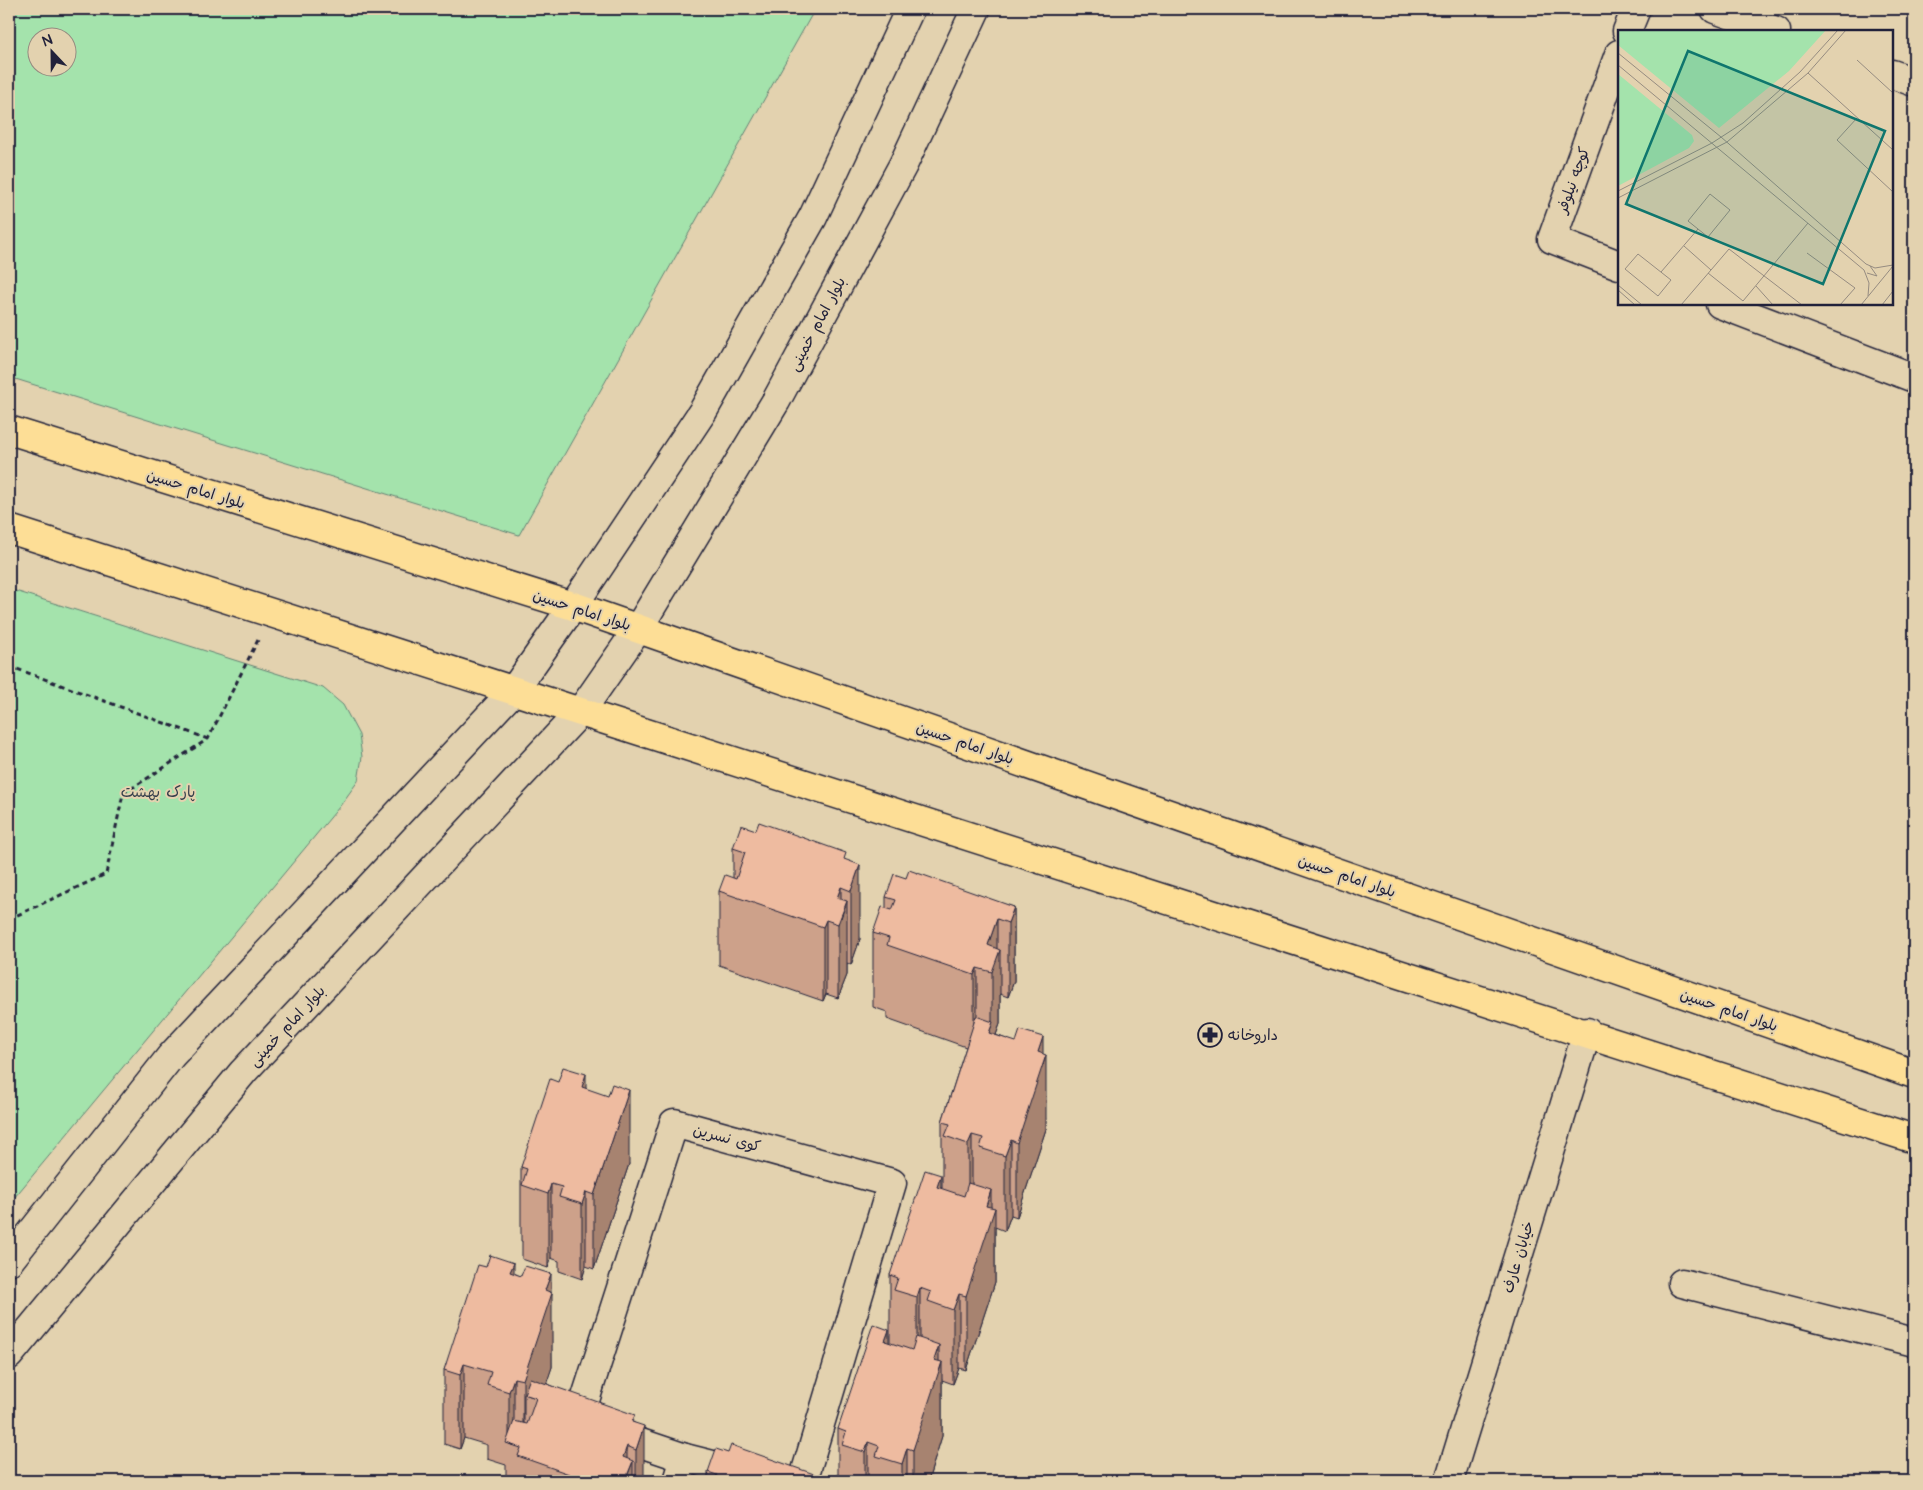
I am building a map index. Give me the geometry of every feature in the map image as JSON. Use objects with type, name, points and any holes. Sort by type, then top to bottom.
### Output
[{"type":"main road","name":"بلوار امام حسین","points":[[9,430],[573,606],[1914,1074]]},
{"type":"main road","points":[[9,529],[1914,1138]]},
{"type":"street","points":[[9,1261],[171,1056],[514,690],[573,606],[703,411],[814,217],[910,9]]},
{"type":"street","name":"بلوار امام خمینی","points":[[9,1355],[243,1072],[582,711],[638,629],[776,401],[903,165],[976,9]]},
{"type":"street","points":[[1628,30],[1636,9]]},
{"type":"street","points":[[1714,9],[1773,30]]},
{"type":"street","name":"کوچه نیلوفر","points":[[1618,57],[1552,239],[1618,265]]},
{"type":"street","points":[[1893,74],[1914,82]]},
{"type":"street","points":[[1723,305],[1914,378]]},
{"type":"street","name":"خیابان عارف","points":[[1449,1481],[1587,1032]]},
{"type":"street","name":"کوی نسرین","points":[[776,1481],[682,1470],[578,1422],[674,1124],[892,1183],[803,1481]]},
{"type":"street","points":[[1682,1283],[1914,1342]]},
{"type":"path","points":[[9,919],[106,874],[123,794],[208,739],[272,613]]},
{"type":"path","points":[[9,666],[208,739]]},
{"type":"green space","points":[[9,9],[815,9],[519,535],[9,377]]},
{"type":"green space","name":"پارک بهشت","points":[[9,589],[323,688],[343,705],[359,735],[362,757],[358,781],[340,806],[9,1204]]},
{"type":"building","points":[[759,822],[846,853],[844,859],[860,865],[851,891],[841,887],[837,898],[847,901],[838,924],[826,920],[823,927],[719,891],[725,875],[736,879],[745,852],[733,848],[741,825],[756,830]]},
{"type":"building","points":[[909,870],[1014,907],[1008,923],[997,919],[988,945],[1000,950],[992,972],[977,968],[974,975],[887,945],[889,938],[873,933],[882,907],[892,910],[896,900],[886,897],[894,874],[906,878]]},
{"type":"building","points":[[976,1016],[993,1022],[989,1033],[1016,1042],[1020,1030],[1043,1037],[1038,1052],[1046,1055],[1017,1143],[1011,1140],[1005,1156],[980,1148],[983,1138],[972,1135],[968,1144],[945,1136],[950,1124],[942,1122]]},
{"type":"building","points":[[563,1067],[586,1074],[582,1087],[608,1096],[612,1084],[629,1090],[594,1195],[586,1192],[582,1204],[559,1197],[562,1187],[551,1184],[548,1194],[522,1185],[527,1169],[521,1167],[550,1079],[558,1082]]},
{"type":"building","points":[[925,1170],[941,1175],[937,1187],[964,1196],[968,1183],[991,1190],[986,1206],[995,1208],[966,1296],[959,1294],[953,1310],[928,1301],[931,1292],[920,1288],[917,1297],[894,1290],[898,1278],[890,1275]]},
{"type":"building","points":[[490,1255],[514,1263],[510,1272],[521,1276],[525,1266],[551,1274],[545,1290],[552,1293],[523,1380],[514,1378],[509,1392],[487,1385],[491,1372],[464,1364],[460,1375],[444,1370],[478,1265],[486,1267]]},
{"type":"building","points":[[873,1324],[889,1330],[885,1341],[912,1350],[916,1337],[939,1345],[934,1360],[942,1362],[913,1450],[907,1448],[902,1464],[876,1456],[879,1446],[868,1442],[865,1452],[842,1445],[846,1432],[838,1429]]},
{"type":"building","points":[[530,1378],[635,1415],[632,1422],[644,1426],[636,1450],[627,1446],[623,1457],[633,1461],[625,1481],[589,1481],[518,1456],[521,1448],[506,1443],[514,1421],[527,1424],[536,1398],[524,1394]]},
{"type":"building","points":[[731,1445],[834,1481],[715,1481],[717,1475],[708,1472],[716,1449],[728,1453]]},
{"type":"place","name":"داروخانه","points":[[1210,1035]]}]
